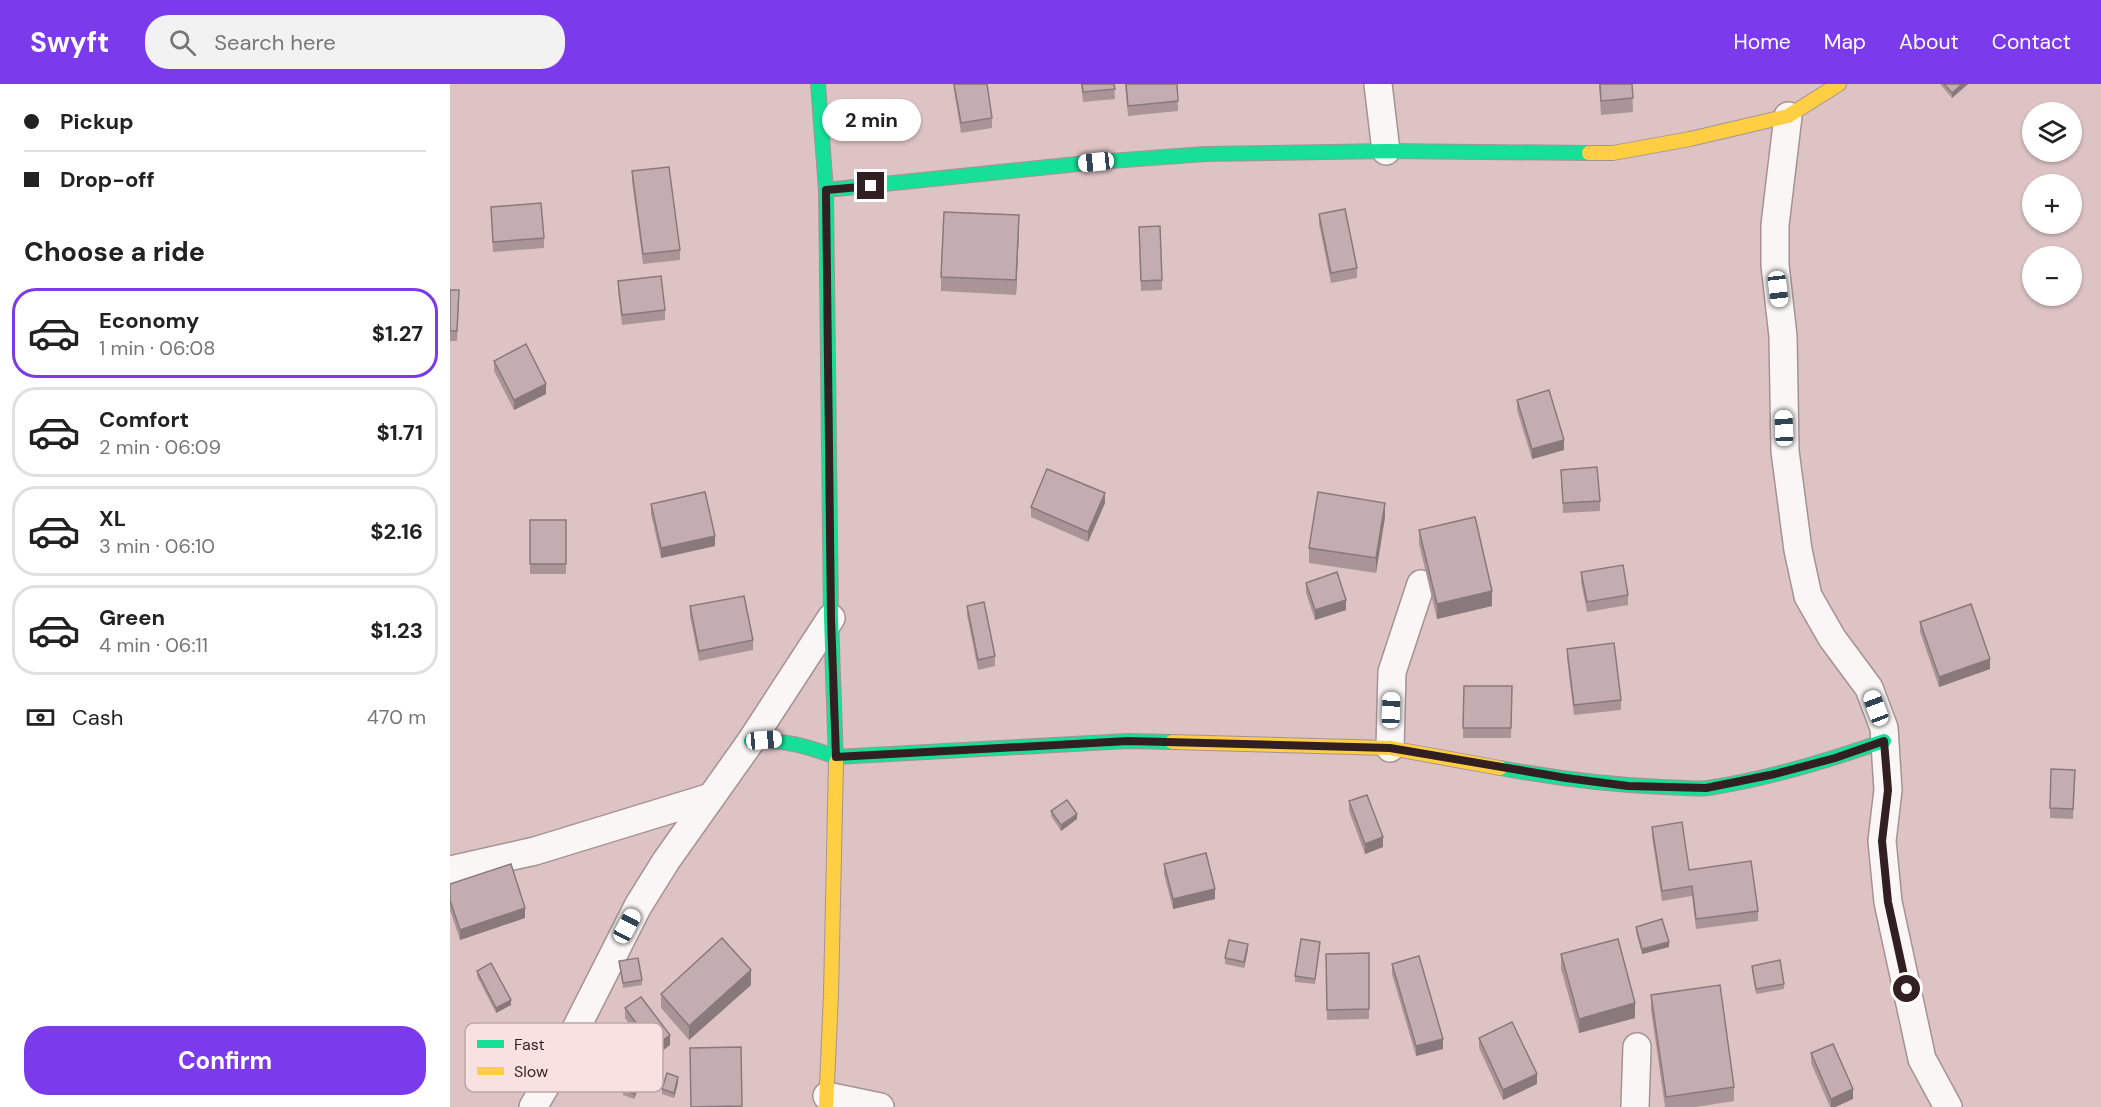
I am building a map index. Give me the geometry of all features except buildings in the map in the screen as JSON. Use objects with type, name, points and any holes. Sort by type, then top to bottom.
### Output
[{"type":"street","points":[[818,84],[826,190],[831,618],[836,757],[827,1101],[880,1107]]},
{"type":"street","points":[[1378,84],[1386,150]]},
{"type":"street","points":[[826,190],[1096,162],[1205,154],[1386,150],[1613,153],[1690,139],[1788,116],[1839,84]]},
{"type":"street","points":[[1788,116],[1775,225],[1775,265],[1783,336],[1785,451],[1798,550],[1808,596],[1832,638],[1869,688],[1884,728],[1888,790],[1882,841],[1888,902],[1923,1059],[1948,1107]]},
{"type":"street","points":[[1390,748],[1392,672],[1421,584]]},
{"type":"street","points":[[579,1023],[638,906],[666,861],[751,741],[831,618]]},
{"type":"street","points":[[751,741],[778,739],[795,742],[836,757],[1128,741],[1390,748],[1545,776],[1628,786],[1706,788],[1775,774],[1835,758],[1884,741]]},
{"type":"street","points":[[450,870],[535,851],[711,797]]},
{"type":"street","points":[[1635,1107],[1636,1047]]},
{"type":"street","points":[[533,1107],[542,1092]]},
{"type":"traffic: fast","points":[[818,84],[826,190],[831,618],[836,762]]},
{"type":"traffic: fast","points":[[826,190],[1097,162],[1205,154],[1386,151],[1589,153]]},
{"type":"traffic: fast","points":[[751,741],[794,744],[836,757],[1128,741],[1172,742]]},
{"type":"traffic: fast","points":[[1500,768],[1601,783],[1703,789],[1775,774],[1884,741]]},
{"type":"traffic: slow","points":[[1589,153],[1613,153],[1690,139],[1788,116],[1839,84]]},
{"type":"traffic: slow","points":[[1172,742],[1390,748],[1500,768]]},
{"type":"traffic: slow","points":[[826,1107],[836,762]]},
{"type":"route","points":[[871,186],[826,190],[831,618],[836,757],[1128,741],[1281,744],[1390,748],[1545,776],[1628,786],[1706,788],[1775,774],[1835,758],[1884,741],[1888,790],[1882,841],[1888,902],[1907,989]]}]
